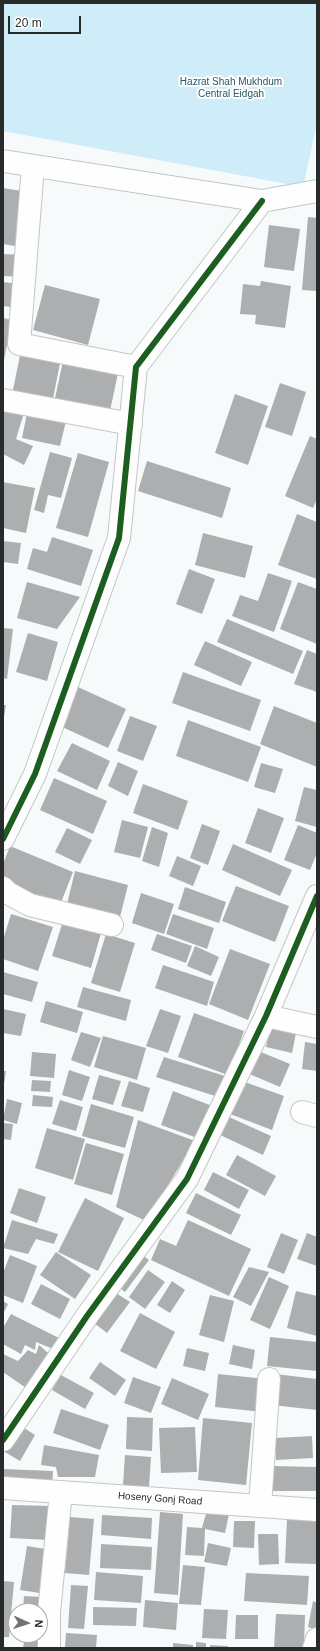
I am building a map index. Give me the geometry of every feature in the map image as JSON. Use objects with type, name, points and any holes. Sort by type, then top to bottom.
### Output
[{"type":"street","points":[[3,161],[262,200],[317,191]]},
{"type":"street","points":[[33,166],[19,344],[136,367]]},
{"type":"street","points":[[3,839],[35,774],[119,538],[136,367],[262,200]]},
{"type":"street","points":[[3,400],[131,424]]},
{"type":"street","points":[[3,888],[8,893],[30,905],[112,925]]},
{"type":"street","points":[[3,1440],[87,1316],[187,1179],[266,1016],[317,896]]},
{"type":"street","points":[[266,1016],[317,1027]]},
{"type":"street","points":[[260,1506],[269,1379]]},
{"type":"street","name":"Hoseny Gonj Road","points":[[3,1488],[317,1510]]},
{"type":"street","points":[[49,1648],[49,1612],[61,1492]]},
{"type":"street","points":[[314,1648],[317,1640]]},
{"type":"green space","name":"Hazrat Shah Mukhdum Central Eidgah","points":[[3,3],[317,3],[317,123],[303,187],[3,131]]},
{"type":"building","points":[[3,188],[35,193],[26,248],[3,244]]},
{"type":"building","points":[[308,217],[317,218],[317,291],[302,290]]},
{"type":"building","points":[[269,225],[300,229],[294,271],[264,267]]},
{"type":"building","points":[[3,254],[23,255],[22,277],[3,276]]},
{"type":"building","points":[[261,281],[291,286],[285,328],[255,324],[256,315],[240,314],[243,284],[260,286]]},
{"type":"building","points":[[3,282],[20,284],[18,308],[3,306]]},
{"type":"building","points":[[45,285],[100,299],[88,345],[33,330]]},
{"type":"building","points":[[3,318],[12,320],[4,360],[3,360]]},
{"type":"building","points":[[20,355],[60,363],[52,404],[12,395]]},
{"type":"building","points":[[63,361],[118,373],[110,411],[55,398]]},
{"type":"building","points":[[280,383],[306,392],[292,436],[265,427]]},
{"type":"building","points":[[235,394],[268,406],[248,465],[215,453]]},
{"type":"building","points":[[3,407],[24,413],[16,439],[33,446],[24,465],[3,454]]},
{"type":"building","points":[[27,413],[66,421],[60,446],[22,438]]},
{"type":"building","points":[[310,436],[317,439],[317,499],[313,508],[285,496]]},
{"type":"building","points":[[50,452],[72,458],[61,498],[48,495],[44,513],[34,510]]},
{"type":"building","points":[[78,453],[109,462],[88,537],[56,528]]},
{"type":"building","points":[[147,461],[231,488],[222,518],[138,491]]},
{"type":"building","points":[[3,482],[35,488],[26,533],[3,528]]},
{"type":"building","points":[[297,514],[317,522],[317,579],[278,565]]},
{"type":"building","points":[[203,533],[253,546],[245,578],[195,565]]},
{"type":"building","points":[[52,537],[93,550],[81,586],[27,569],[33,548],[47,552]]},
{"type":"building","points":[[3,541],[21,543],[18,564],[3,562]]},
{"type":"building","points":[[189,569],[215,579],[202,614],[176,604]]},
{"type":"building","points":[[268,573],[292,581],[274,632],[232,616],[240,595],[258,601]]},
{"type":"building","points":[[27,582],[80,597],[57,629],[17,618]]},
{"type":"building","points":[[298,582],[317,589],[317,644],[280,629]]},
{"type":"building","points":[[227,619],[303,651],[293,674],[217,642]]},
{"type":"building","points":[[3,628],[13,629],[7,679],[3,678]]},
{"type":"building","points":[[28,633],[58,642],[47,681],[16,672]]},
{"type":"building","points":[[205,641],[252,662],[241,686],[194,665]]},
{"type":"building","points":[[307,650],[317,654],[317,692],[294,684]]},
{"type":"building","points":[[183,672],[261,700],[250,731],[172,703]]},
{"type":"building","points":[[78,687],[126,709],[108,748],[60,726]]},
{"type":"building","points":[[3,705],[6,705],[4,717],[3,717]]},
{"type":"building","points":[[274,706],[317,723],[317,767],[260,744]]},
{"type":"building","points":[[130,716],[157,726],[143,761],[117,751]]},
{"type":"building","points":[[188,720],[261,747],[248,782],[176,756]]},
{"type":"building","points":[[72,743],[110,761],[97,790],[57,771]]},
{"type":"building","points":[[118,762],[138,771],[128,796],[108,786]]},
{"type":"building","points":[[261,763],[283,769],[275,793],[254,787]]},
{"type":"building","points":[[54,778],[107,801],[93,834],[40,810]]},
{"type":"building","points":[[143,784],[188,801],[178,830],[133,813]]},
{"type":"building","points":[[304,787],[317,790],[317,827],[295,821]]},
{"type":"building","points":[[258,808],[284,818],[271,853],[245,843]]},
{"type":"building","points":[[122,820],[148,827],[140,858],[114,852]]},
{"type":"building","points":[[202,824],[220,831],[208,865],[190,858]]},
{"type":"building","points":[[298,825],[317,833],[317,853],[310,870],[284,860]]},
{"type":"building","points":[[152,827],[168,833],[159,867],[142,861]]},
{"type":"building","points":[[67,828],[92,840],[80,864],[55,852]]},
{"type":"building","points":[[233,844],[292,870],[280,896],[222,870]]},
{"type":"building","points":[[10,846],[73,872],[58,910],[3,888],[3,864]]},
{"type":"building","points":[[177,856],[201,866],[193,886],[169,876]]},
{"type":"building","points":[[75,871],[128,885],[119,921],[66,908]]},
{"type":"building","points":[[236,886],[289,906],[275,942],[222,921]]},
{"type":"building","points":[[185,887],[226,902],[219,923],[178,909]]},
{"type":"building","points":[[141,893],[174,904],[164,934],[132,923]]},
{"type":"building","points":[[11,914],[53,927],[38,971],[3,959],[3,940]]},
{"type":"building","points":[[173,914],[214,928],[207,949],[166,934]]},
{"type":"building","points":[[63,921],[101,933],[91,968],[52,956]]},
{"type":"building","points":[[106,934],[135,943],[120,992],[91,983]]},
{"type":"building","points":[[157,934],[192,946],[186,963],[151,950]]},
{"type":"building","points":[[195,946],[219,957],[211,976],[187,966]]},
{"type":"building","points":[[230,949],[270,964],[248,1020],[209,1004]]},
{"type":"building","points":[[163,965],[214,982],[207,1006],[155,988]]},
{"type":"building","points":[[3,972],[38,982],[32,1002],[3,994]]},
{"type":"building","points":[[83,987],[131,1000],[126,1021],[77,1007]]},
{"type":"building","points":[[46,1001],[83,1012],[77,1033],[40,1022]]},
{"type":"building","points":[[3,1009],[26,1014],[21,1036],[3,1033]]},
{"type":"building","points":[[160,1009],[181,1016],[168,1053],[146,1046]]},
{"type":"building","points":[[194,1013],[244,1031],[228,1075],[178,1057]]},
{"type":"building","points":[[270,1027],[296,1033],[292,1053],[266,1047]]},
{"type":"building","points":[[81,1032],[101,1038],[90,1067],[71,1060]]},
{"type":"building","points":[[103,1036],[146,1048],[137,1080],[94,1067]]},
{"type":"building","points":[[305,1042],[317,1044],[317,1071],[302,1069]]},
{"type":"building","points":[[256,1050],[290,1064],[280,1087],[247,1073]]},
{"type":"building","points":[[32,1052],[56,1054],[54,1078],[30,1076]]},
{"type":"building","points":[[164,1057],[225,1076],[218,1097],[156,1077]]},
{"type":"building","points":[[69,1070],[90,1077],[82,1101],[62,1095]]},
{"type":"building","points":[[3,1071],[6,1071],[4,1084],[3,1083]]},
{"type":"building","points":[[99,1075],[121,1081],[113,1105],[92,1099]]},
{"type":"building","points":[[32,1080],[51,1081],[50,1092],[31,1091]]},
{"type":"building","points":[[129,1081],[150,1088],[143,1112],[121,1106]]},
{"type":"building","points":[[242,1081],[284,1096],[272,1130],[230,1114]]},
{"type":"building","points":[[173,1091],[215,1107],[203,1140],[161,1125]]},
{"type":"building","points":[[33,1095],[53,1097],[52,1107],[32,1106]]},
{"type":"building","points":[[7,1099],[22,1103],[17,1124],[3,1120]]},
{"type":"building","points":[[60,1100],[83,1107],[76,1131],[52,1124]]},
{"type":"building","points":[[91,1104],[134,1117],[125,1148],[82,1136]]},
{"type":"building","points":[[229,1117],[271,1136],[263,1155],[220,1135]]},
{"type":"building","points":[[138,1120],[195,1141],[146,1221],[116,1207]]},
{"type":"building","points":[[3,1123],[13,1124],[11,1140],[3,1139]]},
{"type":"building","points":[[47,1128],[85,1139],[73,1180],[35,1168]]},
{"type":"building","points":[[86,1143],[124,1154],[112,1195],[74,1184]]},
{"type":"building","points":[[237,1155],[276,1176],[265,1196],[226,1175]]},
{"type":"building","points":[[213,1172],[249,1190],[239,1209],[204,1190]]},
{"type":"building","points":[[19,1188],[46,1197],[37,1223],[10,1213]]},
{"type":"building","points":[[196,1193],[241,1215],[231,1235],[186,1213]]},
{"type":"building","points":[[85,1198],[124,1218],[98,1271],[58,1252]]},
{"type":"building","points":[[12,1220],[58,1234],[54,1244],[36,1239],[28,1254],[3,1248]]},
{"type":"building","points":[[188,1220],[251,1249],[229,1296],[151,1260],[160,1239],[176,1246]]},
{"type":"building","points":[[281,1233],[298,1240],[284,1274],[267,1267]]},
{"type":"building","points":[[307,1233],[317,1237],[317,1266],[297,1259]]},
{"type":"building","points":[[128,1244],[149,1260],[125,1292],[104,1275]]},
{"type":"building","points":[[56,1252],[91,1275],[75,1299],[40,1275]]},
{"type":"building","points":[[10,1255],[37,1266],[23,1303],[3,1295],[3,1273]]},
{"type":"building","points":[[249,1267],[269,1272],[251,1306],[233,1297]]},
{"type":"building","points":[[148,1270],[165,1282],[145,1309],[129,1297]]},
{"type":"building","points":[[269,1277],[289,1286],[270,1329],[250,1320]]},
{"type":"building","points":[[172,1281],[185,1290],[170,1313],[157,1305]]},
{"type":"building","points":[[41,1284],[70,1299],[60,1319],[31,1304]]},
{"type":"building","points":[[296,1291],[317,1296],[317,1336],[287,1328]]},
{"type":"building","points":[[116,1293],[130,1302],[107,1333],[94,1323]]},
{"type":"building","points":[[210,1295],[234,1301],[224,1342],[199,1335]]},
{"type":"building","points":[[3,1301],[8,1304],[3,1314]]},
{"type":"building","points":[[140,1313],[175,1332],[156,1369],[120,1351]]},
{"type":"building","points":[[11,1314],[63,1340],[58,1351],[36,1342],[35,1350],[25,1345],[21,1354],[3,1344],[3,1328]]},
{"type":"building","points":[[270,1337],[317,1342],[317,1371],[267,1366]]},
{"type":"building","points":[[39,1345],[54,1358],[29,1390],[3,1372],[3,1354],[18,1361],[28,1350],[36,1354]]},
{"type":"building","points":[[233,1345],[255,1350],[252,1369],[229,1364]]},
{"type":"building","points":[[187,1348],[209,1353],[205,1371],[183,1366]]},
{"type":"building","points":[[100,1362],[126,1380],[115,1396],[89,1378]]},
{"type":"building","points":[[218,1374],[266,1379],[263,1412],[215,1407]]},
{"type":"building","points":[[275,1374],[317,1379],[317,1410],[272,1405]]},
{"type":"building","points":[[61,1375],[94,1393],[85,1409],[52,1390]]},
{"type":"building","points":[[133,1377],[161,1387],[151,1413],[124,1403]]},
{"type":"building","points":[[172,1378],[209,1394],[198,1420],[161,1404]]},
{"type":"building","points":[[61,1409],[109,1425],[100,1450],[53,1433]]},
{"type":"building","points":[[127,1417],[153,1418],[152,1451],[126,1449]]},
{"type":"building","points":[[203,1418],[252,1423],[246,1485],[198,1480]]},
{"type":"building","points":[[18,1424],[35,1435],[20,1461],[3,1451]]},
{"type":"building","points":[[195,1427],[197,1472],[161,1473],[159,1428]]},
{"type":"building","points":[[312,1436],[313,1458],[276,1460],[275,1438]]},
{"type":"building","points":[[44,1445],[99,1455],[95,1477],[58,1477],[56,1467],[41,1465]]},
{"type":"building","points":[[125,1455],[151,1457],[149,1487],[123,1485]]},
{"type":"building","points":[[273,1466],[316,1467],[316,1491],[273,1491]]},
{"type":"building","points":[[3,1469],[53,1471],[52,1492],[3,1490]]},
{"type":"building","points":[[12,1505],[50,1506],[48,1540],[10,1538]]},
{"type":"building","points":[[207,1510],[229,1514],[225,1533],[205,1529],[204,1556],[185,1555],[187,1527],[202,1528]]},
{"type":"building","points":[[160,1512],[183,1514],[178,1595],[154,1593]]},
{"type":"building","points":[[102,1515],[152,1518],[151,1539],[101,1535]]},
{"type":"building","points":[[70,1517],[94,1519],[89,1575],[65,1573]]},
{"type":"building","points":[[287,1519],[317,1520],[317,1564],[285,1563]]},
{"type":"building","points":[[234,1521],[255,1521],[254,1548],[233,1547]]},
{"type":"building","points":[[258,1534],[278,1534],[279,1564],[259,1565]]},
{"type":"building","points":[[208,1543],[231,1548],[227,1566],[204,1562]]},
{"type":"building","points":[[101,1544],[152,1547],[151,1570],[100,1568]]},
{"type":"building","points":[[27,1546],[52,1550],[46,1594],[20,1590]]},
{"type":"building","points":[[183,1565],[205,1567],[201,1605],[179,1604]]},
{"type":"building","points":[[96,1572],[143,1576],[141,1603],[94,1600]]},
{"type":"building","points":[[246,1573],[309,1576],[307,1605],[244,1601]]},
{"type":"building","points":[[3,1581],[14,1582],[12,1603],[8,1603],[8,1637],[3,1637]]},
{"type":"building","points":[[71,1585],[88,1586],[84,1629],[68,1628]]},
{"type":"building","points":[[24,1596],[59,1598],[48,1606],[48,1603],[24,1603]]},
{"type":"building","points":[[145,1600],[178,1603],[176,1630],[143,1627]]},
{"type":"building","points":[[313,1601],[317,1603],[317,1630],[308,1627]]},
{"type":"building","points":[[93,1607],[137,1608],[136,1626],[93,1625]]},
{"type":"building","points":[[204,1609],[228,1610],[226,1639],[202,1638]]},
{"type":"building","points":[[276,1614],[305,1615],[304,1648],[274,1648]]},
{"type":"building","points":[[236,1615],[258,1615],[258,1639],[235,1639]]},
{"type":"building","points":[[66,1633],[97,1635],[96,1648],[65,1648]]},
{"type":"building","points":[[196,1642],[206,1643],[206,1648],[196,1648]]},
{"type":"building","points":[[24,1643],[47,1643],[52,1648],[23,1648]]},
{"type":"building","points":[[173,1643],[193,1645],[193,1648],[173,1648]]},
{"type":"building","points":[[210,1645],[228,1646],[228,1648],[210,1648]]},
{"type":"cycle path","points":[[3,839],[35,774],[119,538],[136,367],[262,201]]},
{"type":"cycle path","points":[[3,1440],[87,1316],[187,1179],[266,1016],[317,896]]}]
